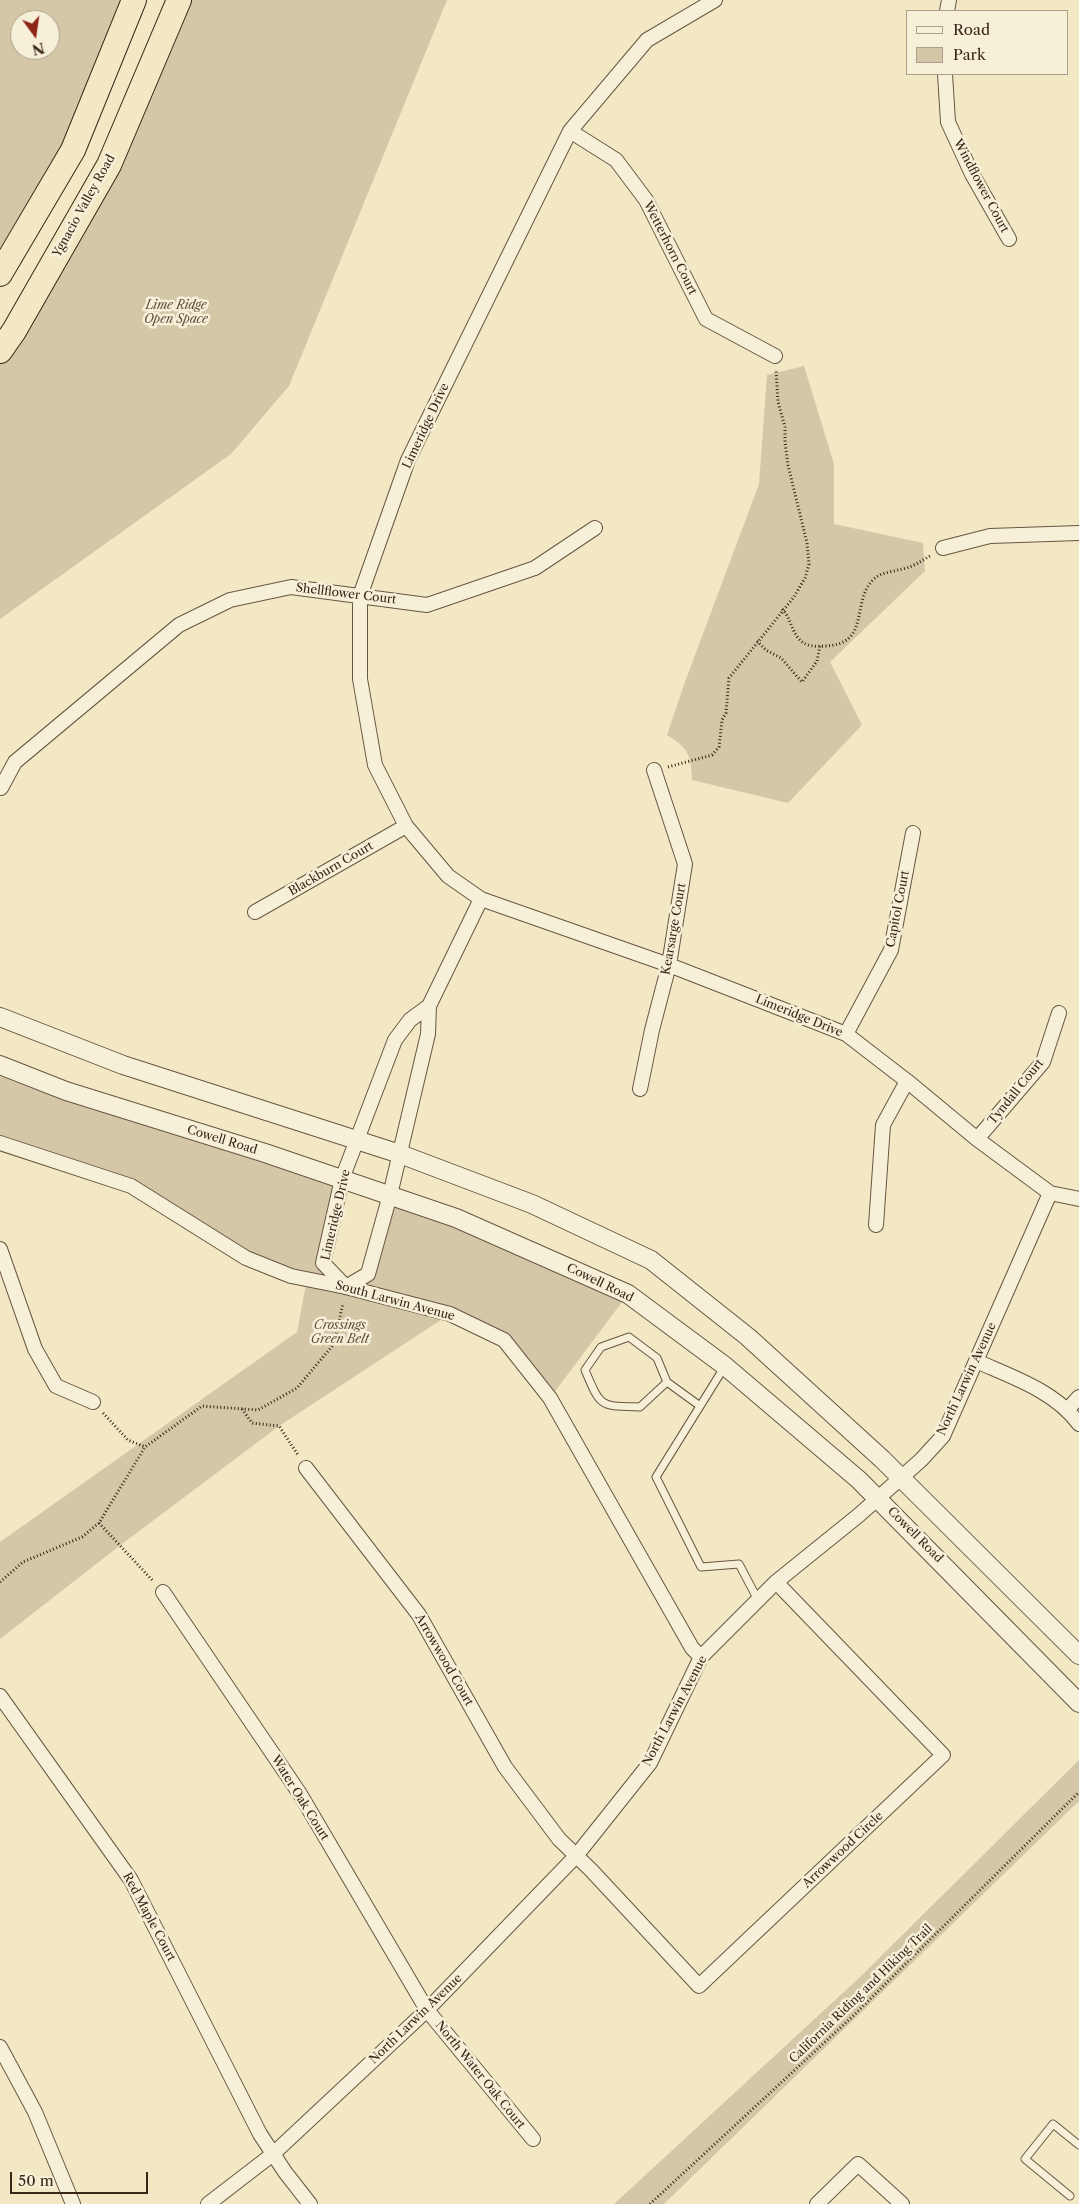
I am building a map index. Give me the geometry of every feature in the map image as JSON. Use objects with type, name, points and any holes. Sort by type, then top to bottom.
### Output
[{"type":"highway","points":[[0,274],[73,150],[134,0]]},
{"type":"highway","name":"Ygnacio Valley Road","points":[[0,351],[14,331],[109,165],[179,0]]},
{"type":"street","name":"Limeridge Drive","points":[[714,0],[647,40],[570,131],[408,460],[360,596],[360,679],[375,765],[406,826],[448,876],[481,899],[669,965],[846,1034],[977,1139],[1050,1193],[1079,1199]]},
{"type":"street","name":"Windflower Court","points":[[945,75],[948,122],[972,174],[1009,239]]},
{"type":"street","name":"Wetterhorn Court","points":[[570,131],[616,160],[646,200],[706,319],[775,356]]},
{"type":"street","name":"Shellflower Court","points":[[1,788],[15,762],[179,625],[230,600],[291,587],[427,605],[535,568],[595,528]]},
{"type":"street","points":[[943,548],[990,536],[1079,532]]},
{"type":"street","name":"Kearsarge Court","points":[[640,1090],[652,1030],[669,965],[685,864],[654,770]]},
{"type":"street","name":"Blackburn Court","points":[[255,912],[406,826]]},
{"type":"street","name":"Capitol Court","points":[[846,1034],[891,950],[913,834]]},
{"type":"street","name":"Limeridge Drive","points":[[429,1006],[410,1020],[395,1040],[342,1179],[323,1263],[346,1287],[368,1274],[390,1195],[428,1034],[429,1006],[481,899]]},
{"type":"street","name":"Tyndall Court","points":[[977,1139],[1043,1062],[1059,1013]]},
{"type":"street","points":[[0,1017],[123,1065],[400,1154],[532,1204],[651,1260],[748,1337],[901,1477],[1079,1655]]},
{"type":"street","name":"Cowell Road","points":[[0,1065],[66,1091],[342,1179],[456,1218],[628,1294],[725,1366],[859,1480],[1079,1703]]},
{"type":"street","points":[[876,1226],[883,1125],[907,1081]]},
{"type":"street","name":"South Larwin Avenue","points":[[0,1142],[131,1186],[246,1258],[291,1276],[346,1287],[450,1314],[504,1340],[550,1398],[692,1648],[701,1657]]},
{"type":"street","name":"North Larwin Avenue","points":[[208,2204],[273,2154],[427,2010],[576,1856],[650,1763],[701,1657],[776,1582],[878,1498],[921,1460],[943,1436],[1050,1193]]},
{"type":"street","points":[[0,1249],[35,1348],[56,1386],[93,1402]]},
{"type":"street","points":[[976,1360],[1034,1387],[1068,1409],[1079,1424]]},
{"type":"street","points":[[1068,1409],[1079,1397]]},
{"type":"street","name":"Arrowwood Court","points":[[306,1468],[419,1615],[505,1768],[559,1839],[576,1856]]},
{"type":"street","name":"Arrowwood Circle","points":[[576,1856],[699,1986],[943,1755],[776,1582]]},
{"type":"street","name":"Water Oak Court","points":[[163,1592],[300,1794],[427,2010]]},
{"type":"street","name":"Red Maple Court","points":[[0,1696],[131,1880],[260,2134],[310,2204]]},
{"type":"street","name":"North Water Oak Court","points":[[427,2010],[533,2139]]},
{"type":"street","points":[[0,2047],[35,2112],[73,2204]]},
{"type":"street","points":[[817,2204],[858,2164],[902,2204]]},
{"type":"lane","points":[[667,1382],[640,1407],[608,1406],[596,1396],[585,1370],[601,1347],[629,1337],[657,1358],[667,1382],[700,1406]]},
{"type":"lane","points":[[725,1366],[656,1477],[701,1567],[739,1564],[758,1600]]},
{"type":"lane","points":[[1070,2196],[1025,2159],[1053,2124],[1079,2145]]},
{"type":"path","points":[[654,770],[712,755],[719,747],[722,720],[726,713],[729,678],[757,640],[794,597],[805,578],[809,564],[808,543],[788,465],[785,427],[778,402],[775,356]]},
{"type":"path","points":[[782,610],[791,620],[798,639],[804,644],[820,646],[837,644],[854,633],[868,586],[875,578],[913,566],[943,548]]},
{"type":"path","points":[[757,640],[766,650],[781,658],[802,682],[817,661],[820,646]]},
{"type":"path","points":[[0,1582],[23,1562],[82,1537],[98,1523],[145,1447],[202,1406],[258,1410],[297,1388],[334,1344],[346,1287]]},
{"type":"path","points":[[93,1402],[128,1440],[145,1447]]},
{"type":"path","points":[[242,1409],[252,1423],[279,1426],[306,1468]]},
{"type":"path","points":[[98,1523],[163,1592]]},
{"type":"path","name":"California Riding and Hiking Trail","points":[[650,2204],[852,2017],[1079,1792]]},
{"type":"green space","points":[[0,0],[134,0],[0,274]]},
{"type":"green space","name":"Lime Ridge Open Space","points":[[179,0],[447,0],[289,386],[231,454],[0,619],[0,351],[14,331]]},
{"type":"green space","points":[[804,366],[834,464],[834,524],[923,543],[925,571],[830,662],[862,725],[788,803],[692,780],[691,764],[687,753],[680,744],[667,735],[759,484],[767,375]]},
{"type":"green space","name":"Crossings Green Belt","points":[[0,1065],[342,1179],[323,1263],[346,1287],[368,1274],[390,1195],[628,1294],[550,1398],[504,1340],[450,1314],[279,1426],[118,1547],[0,1639],[0,1542],[297,1332],[307,1279],[291,1276],[131,1186],[0,1143]]},
{"type":"green space","points":[[1079,1760],[1079,1801],[664,2204],[614,2204],[858,1979]]}]
